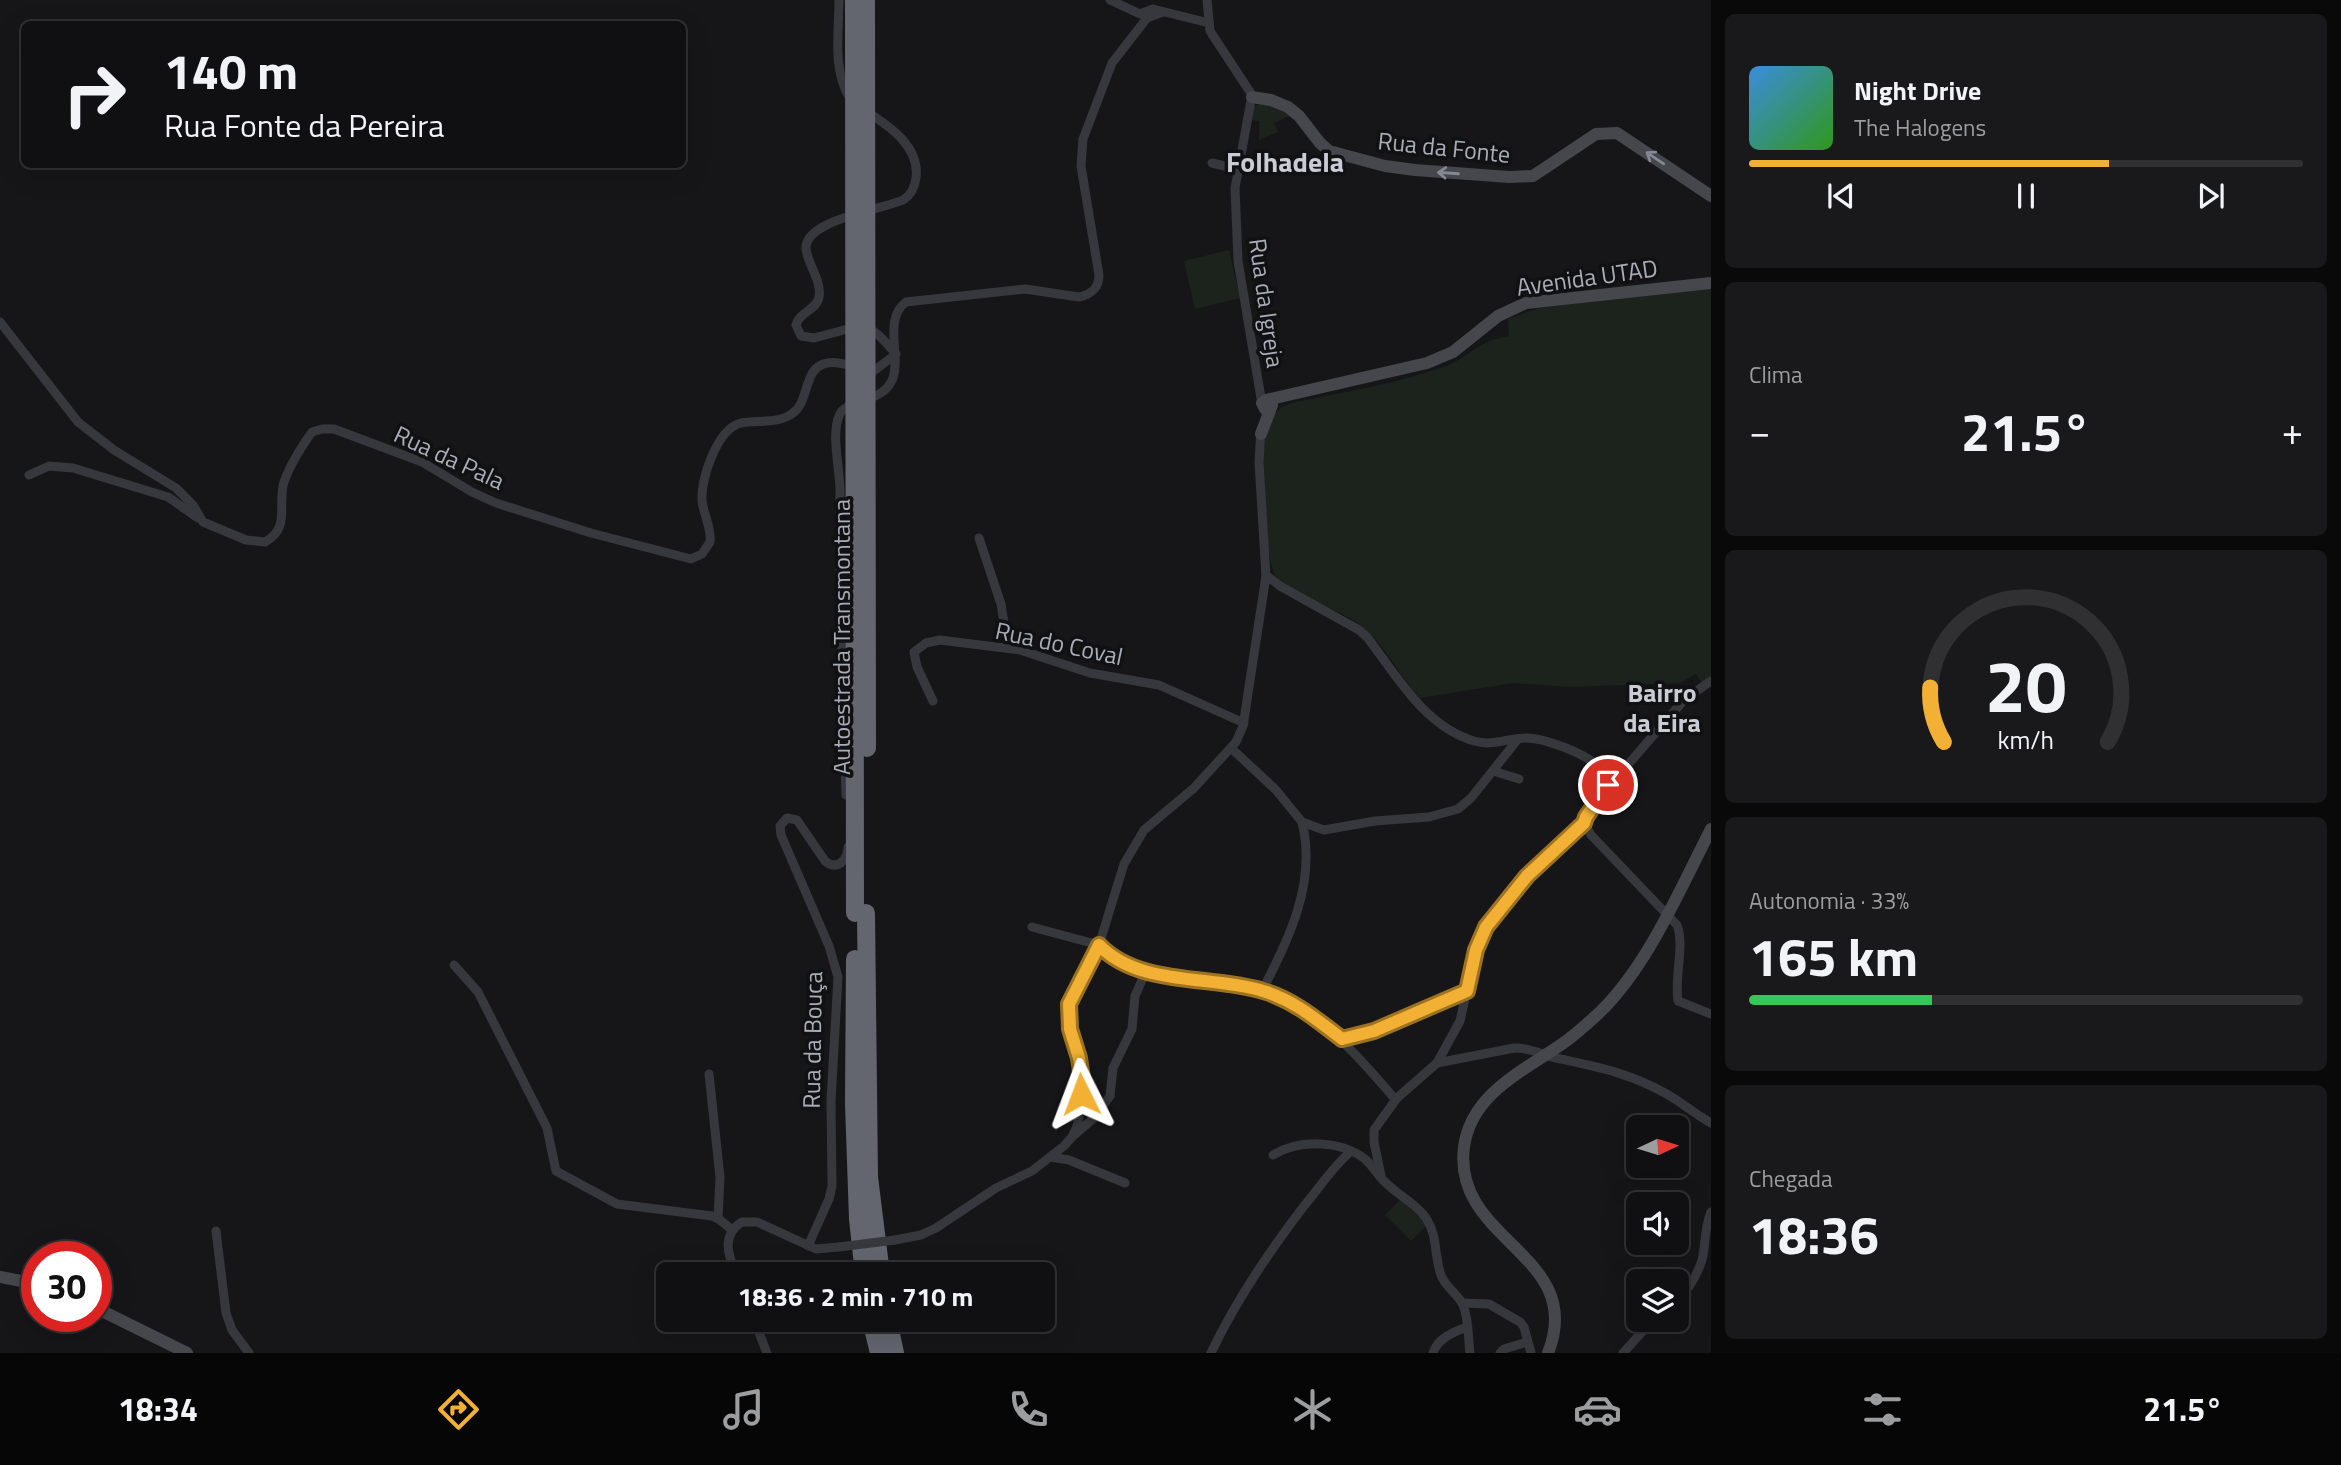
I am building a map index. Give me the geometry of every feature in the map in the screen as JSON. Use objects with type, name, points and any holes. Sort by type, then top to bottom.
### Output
[{"type":"highway","name":"Autoestrada Transmontana","points":[[854,0],[861,913],[869,1177],[880,1262]]},
{"type":"highway","name":"Autoestrada Transmontana","points":[[863,1262],[854,1104],[861,913],[866,0]]},
{"type":"highway","points":[[874,1332],[879,1353]]},
{"type":"highway","points":[[891,1332],[895,1353]]},
{"type":"street","points":[[839,0],[839,66],[843,85],[859,107],[901,138],[915,161],[916,179],[909,196],[903,200],[826,225],[811,235],[806,246],[819,297],[815,305],[798,318],[797,330],[801,336],[809,339],[859,326],[867,327],[877,333],[896,354]]},
{"type":"street","points":[[1110,0],[1140,15],[1152,9],[1209,23]]},
{"type":"street","points":[[1207,0],[1212,34],[1247,85],[1252,97]]},
{"type":"street","points":[[896,354],[896,315],[906,302],[1026,289],[1079,297],[1088,295],[1098,286],[1098,268],[1081,166],[1083,139],[1112,63],[1144,20],[1163,12]]},
{"type":"street","name":"Rua da Fonte","points":[[1252,97],[1271,100],[1288,107],[1329,151],[1385,166],[1415,170],[1509,177],[1532,176],[1595,134],[1617,133],[1711,196]]},
{"type":"street","name":"Rua da Igreja","points":[[1252,97],[1237,169],[1236,222],[1238,261],[1267,401]]},
{"type":"street","points":[[1212,163],[1237,169]]},
{"type":"street","name":"Avenida UTAD","points":[[1267,401],[1441,358],[1462,346],[1498,316],[1527,303],[1711,283]]},
{"type":"street","name":"Rua da Pala","points":[[0,322],[76,421],[117,452],[178,489],[200,519],[246,540],[262,543],[269,540],[282,524],[286,477],[312,432],[330,428],[419,461],[496,503],[591,533],[684,558],[696,558],[706,550],[710,542],[702,494],[714,452],[725,433],[736,425],[778,419],[791,414],[800,405],[814,370],[824,364],[835,363],[875,370],[896,354]]},
{"type":"street","name":"Rua da Bouça","points":[[808,1246],[832,1186],[831,1106],[838,981],[833,957],[781,835],[780,826],[787,818],[797,820],[825,861],[831,865],[838,865],[847,853],[837,425],[842,410],[876,397],[887,388],[894,377],[896,354]]},
{"type":"street","points":[[1072,1137],[1080,1111],[1082,1078],[1070,1029],[1069,1004],[1099,945],[1119,877],[1139,836],[1190,792],[1231,748],[1244,723],[1266,575],[1260,472],[1261,434],[1267,401]]},
{"type":"street","points":[[29,475],[47,466],[74,468],[168,497],[200,519]]},
{"type":"street","points":[[979,538],[1001,604],[1008,648]]},
{"type":"street","points":[[1266,575],[1283,588],[1359,630],[1423,708],[1450,730],[1486,743],[1527,738],[1543,741],[1591,760],[1605,772],[1608,783]]},
{"type":"street","name":"Rua do Coval","points":[[933,701],[914,655],[917,649],[940,640],[1008,648],[1090,673],[1140,680],[1164,687],[1244,723]]},
{"type":"street","points":[[1381,1176],[1374,1130],[1395,1099],[1437,1063],[1457,1027],[1476,950],[1486,927],[1527,876],[1584,823],[1608,783],[1618,776],[1686,698],[1711,681]]},
{"type":"street","points":[[1305,845],[1312,835],[1321,830],[1374,821],[1429,817],[1454,811],[1468,802],[1518,739]]},
{"type":"street","points":[[1231,748],[1276,790],[1302,822],[1321,830]]},
{"type":"street","points":[[1493,771],[1518,779]]},
{"type":"street","points":[[1262,990],[1300,907],[1305,870],[1302,822]]},
{"type":"street","points":[[1584,823],[1591,835],[1677,925],[1680,936],[1676,976],[1678,1000],[1711,1014]]},
{"type":"street","points":[[1548,1353],[1553,1342],[1556,1315],[1549,1287],[1535,1267],[1478,1209],[1469,1189],[1464,1162],[1469,1128],[1482,1103],[1501,1084],[1573,1036],[1618,993],[1641,962],[1711,829]]},
{"type":"street","points":[[1032,928],[1099,945],[1116,960],[1146,971],[1262,990],[1300,1007],[1342,1039],[1395,1099]]},
{"type":"street","points":[[454,965],[478,992],[547,1128],[556,1171],[617,1204],[718,1218],[732,1230]]},
{"type":"street","points":[[732,1262],[727,1248],[732,1230],[742,1222],[753,1221],[820,1249],[921,1236],[996,1188],[1032,1171],[1082,1130],[1111,1096],[1113,1068],[1132,1029],[1135,996],[1146,971]]},
{"type":"street","points":[[1342,1039],[1374,1031],[1467,991]]},
{"type":"street","points":[[1437,1063],[1518,1048],[1529,1049],[1634,1078],[1668,1094],[1711,1123]]},
{"type":"street","points":[[709,1074],[720,1177],[718,1218]]},
{"type":"street","points":[[1273,1155],[1286,1147],[1299,1144],[1330,1146],[1350,1152],[1363,1158],[1386,1184],[1412,1203],[1427,1219],[1435,1239],[1442,1278],[1462,1303],[1470,1353]]},
{"type":"street","points":[[1211,1353],[1228,1317],[1268,1253],[1335,1167],[1350,1152]]},
{"type":"street","points":[[1051,1157],[1069,1160],[1125,1183]]},
{"type":"street","points":[[1689,1285],[1701,1261],[1705,1227],[1711,1212]]},
{"type":"street","points":[[216,1231],[226,1313],[232,1331],[249,1353]]},
{"type":"street","points":[[0,1276],[21,1281]]},
{"type":"street","points":[[1462,1303],[1482,1302],[1494,1306],[1522,1324],[1531,1353]]},
{"type":"street","points":[[112,1316],[187,1353]]},
{"type":"street","points":[[1433,1353],[1435,1346],[1448,1336],[1467,1327]]},
{"type":"street","points":[[759,1332],[767,1353]]},
{"type":"street","points":[[1623,1353],[1642,1332]]},
{"type":"street","points":[[1500,1353],[1506,1348],[1527,1342]]},
{"type":"shaded area","points":[[1263,102],[1291,115],[1274,123],[1278,132],[1259,140],[1259,121],[1250,120],[1254,107]]},
{"type":"shaded area","points":[[1229,250],[1240,298],[1195,309],[1184,261]]},
{"type":"shaded area","points":[[1711,288],[1711,677],[1702,683],[1696,674],[1680,683],[1570,687],[1513,683],[1420,698],[1376,640],[1359,624],[1292,590],[1276,576],[1267,537],[1263,465],[1268,428],[1281,408],[1292,403],[1389,383],[1446,366],[1490,341],[1509,336],[1508,319],[1538,308]]},
{"type":"shaded area","points":[[1401,1199],[1427,1225],[1411,1241],[1385,1215]]},
{"type":"district","name":"Folhadela","points":[[1285,162]]},
{"type":"district","name":"Bairro da Eira","points":[[1662,708]]},
{"type":"route","points":[[1081,1094],[1082,1078],[1070,1029],[1069,1004],[1099,945],[1116,960],[1141,970],[1262,990],[1300,1007],[1342,1039],[1370,1032],[1467,991],[1476,950],[1486,927],[1527,876],[1584,823],[1608,785]]}]
